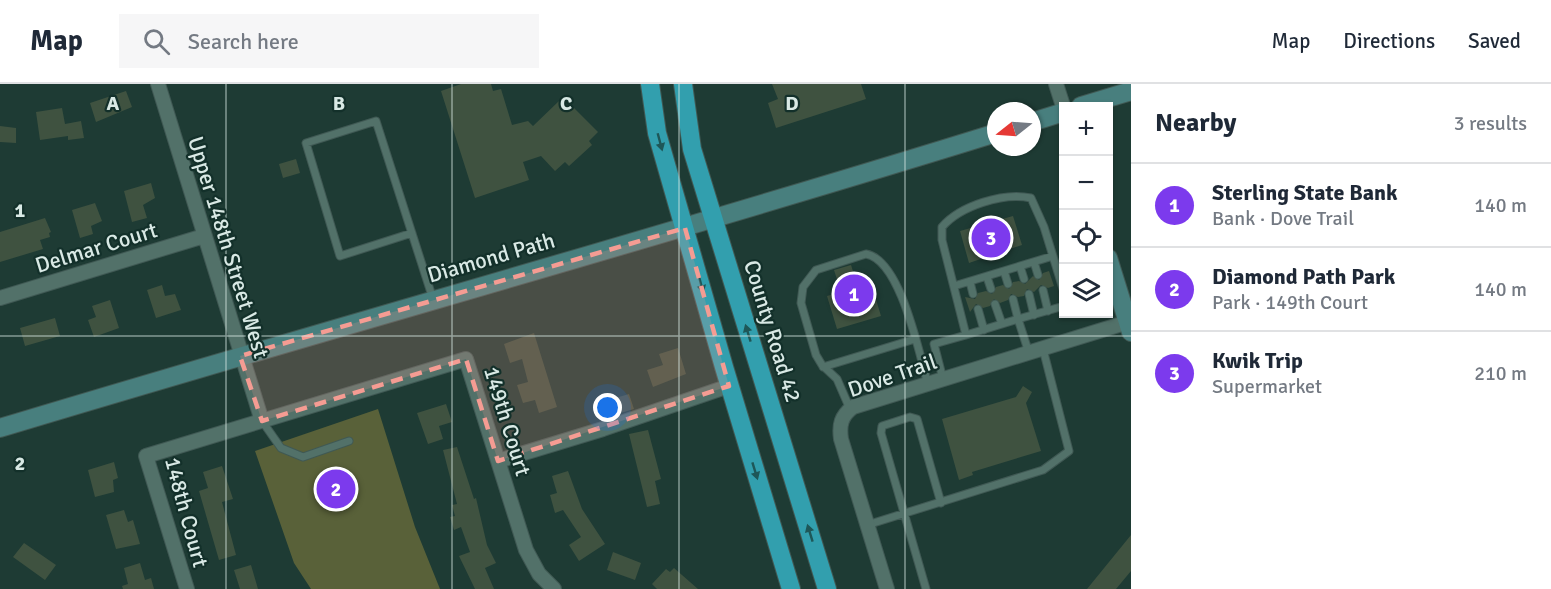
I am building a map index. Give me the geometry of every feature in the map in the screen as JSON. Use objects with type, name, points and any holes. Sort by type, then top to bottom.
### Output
[{"type":"highway","points":[[650,84],[657,133],[729,386],[791,589]]},
{"type":"highway","name":"County Road 42","points":[[683,84],[692,149],[827,589]]},
{"type":"street","name":"Upper 148th Street West","points":[[158,84],[240,356],[262,421]]},
{"type":"street","points":[[1056,84],[1062,102]]},
{"type":"street","points":[[1094,102],[1131,91]]},
{"type":"street","points":[[1041,119],[1059,112]]},
{"type":"street","name":"Diamond Path","points":[[0,428],[433,299],[714,220],[987,136]]},
{"type":"street","name":"Delmar Court","points":[[0,298],[204,236]]},
{"type":"street","points":[[1110,264],[1129,327]]},
{"type":"street","name":"Dove Trail","points":[[887,589],[840,439],[842,419],[850,409],[1042,349],[1129,327]]},
{"type":"street","name":"149th Court","points":[[262,421],[466,359],[526,550],[539,574],[554,589]]},
{"type":"street","points":[[498,461],[603,429],[729,386]]},
{"type":"street","name":"148th Court","points":[[187,589],[146,456],[262,421]]},
{"type":"lane","points":[[412,233],[340,256],[306,143],[375,121],[412,233],[433,299]]},
{"type":"lane","points":[[966,335],[942,240],[942,227],[950,218],[968,208],[1016,195],[1031,198],[1044,227],[1059,276]]},
{"type":"lane","points":[[850,409],[837,379],[824,367],[816,355],[801,303],[803,287],[816,270],[856,257],[874,256],[883,264],[902,295],[928,384]]},
{"type":"lane","points":[[954,286],[1053,256]]},
{"type":"lane","points":[[1034,262],[1038,275]]},
{"type":"lane","points":[[1020,266],[1024,279]]},
{"type":"lane","points":[[1004,272],[1008,284]]},
{"type":"lane","points":[[987,277],[991,289]]},
{"type":"lane","points":[[970,282],[973,294]]},
{"type":"lane","points":[[1042,290],[1048,311]]},
{"type":"lane","points":[[1029,294],[1034,315]]},
{"type":"lane","points":[[1012,299],[1029,353]]},
{"type":"lane","points":[[995,304],[1002,324]]},
{"type":"lane","points":[[943,379],[934,344],[1059,308]]},
{"type":"lane","points":[[978,309],[984,330]]},
{"type":"lane","points":[[824,367],[915,339]]},
{"type":"lane","points":[[867,525],[1043,470],[1069,451],[1042,349]]},
{"type":"lane","points":[[926,589],[903,515],[881,433],[882,426],[910,417],[917,419],[941,503]]},
{"type":"lane","points":[[262,421],[281,448],[303,457],[349,441]]},
{"type":"highlighted area","points":[[685,228],[729,386],[498,461],[466,359],[262,421],[240,356]]},
{"type":"green space","points":[[378,409],[415,527],[440,589],[311,589],[294,563],[255,451]]},
{"type":"building","points":[[461,84],[491,84],[493,91],[501,89],[512,125],[528,121],[533,126],[559,101],[569,111],[573,107],[598,132],[589,141],[592,145],[569,166],[565,162],[555,171],[541,156],[523,162],[529,180],[475,198],[441,91]]},
{"type":"building","points":[[772,84],[861,84],[866,99],[776,128],[768,103],[778,99]]},
{"type":"building","points":[[126,91],[132,107],[96,122],[90,103]]},
{"type":"building","points":[[62,108],[65,124],[81,121],[84,138],[68,140],[68,136],[40,140],[36,112]]},
{"type":"building","points":[[0,126],[16,128],[16,143],[0,142]]},
{"type":"building","points":[[296,159],[300,173],[283,178],[279,164]]},
{"type":"building","points":[[151,183],[155,198],[143,205],[147,218],[132,222],[124,191]]},
{"type":"building","points":[[95,203],[102,221],[91,226],[93,234],[80,238],[72,210]]},
{"type":"building","points":[[1013,216],[1022,245],[969,263],[960,231]]},
{"type":"building","points":[[45,218],[51,232],[50,237],[40,240],[43,249],[0,262],[0,232]]},
{"type":"building","points":[[851,265],[858,287],[871,283],[881,316],[837,329],[827,296],[841,292],[834,270]]},
{"type":"building","points":[[1049,271],[1054,286],[1048,288],[1041,285],[1034,292],[1027,289],[1024,296],[1018,297],[1011,294],[1008,300],[1000,303],[994,299],[990,306],[983,308],[976,304],[970,312],[965,297],[975,299],[978,293],[986,291],[992,294],[996,287],[1003,285],[1009,289],[1013,282],[1019,281],[1025,284],[1033,276],[1039,280],[1043,273]]},
{"type":"building","points":[[162,285],[165,296],[175,294],[181,310],[156,318],[147,290]]},
{"type":"building","points":[[110,300],[119,328],[94,337],[88,320],[96,317],[92,306]]},
{"type":"building","points":[[55,318],[60,336],[25,346],[20,328]]},
{"type":"building","points":[[534,333],[557,407],[539,413],[535,400],[523,403],[517,385],[528,382],[522,359],[510,363],[504,344]]},
{"type":"building","points":[[678,348],[686,374],[653,387],[647,370],[663,365],[659,354]]},
{"type":"building","points":[[1023,386],[1032,392],[1026,403],[1041,451],[972,472],[973,475],[959,480],[942,419],[1016,397]]},
{"type":"building","points":[[629,394],[634,409],[617,414],[612,399]]},
{"type":"building","points":[[446,404],[452,422],[439,426],[443,439],[428,444],[417,413]]},
{"type":"building","points":[[648,430],[661,479],[655,481],[660,504],[647,507],[629,434]]},
{"type":"building","points":[[457,447],[474,499],[476,498],[487,545],[496,563],[485,568],[494,589],[475,589],[459,556],[470,552],[461,527],[454,530],[450,517],[455,516],[452,505],[457,504],[443,450]]},
{"type":"building","points":[[114,462],[118,478],[113,480],[114,492],[95,497],[88,470]]},
{"type":"building","points":[[222,466],[233,499],[222,502],[236,555],[219,560],[199,491],[208,488],[203,472]]},
{"type":"building","points":[[568,471],[582,509],[605,544],[579,561],[569,545],[581,537],[563,510],[555,513],[550,495],[557,493],[552,476]]},
{"type":"building","points":[[124,510],[128,522],[133,520],[140,544],[116,549],[106,515]]},
{"type":"building","points":[[1131,535],[1131,571],[1116,589],[1087,589]]},
{"type":"building","points":[[24,543],[56,565],[45,580],[13,557]]},
{"type":"building","points":[[613,552],[641,563],[635,580],[607,570]]},
{"type":"building","points":[[140,563],[145,580],[151,578],[154,589],[123,589],[122,586],[128,584],[124,568]]},
{"type":"building","points":[[251,565],[258,589],[240,589],[234,570]]},
{"type":"building","points":[[674,568],[698,589],[657,589],[652,584],[666,569],[670,572]]},
{"type":"place","name":"Kwik Trip","points":[[991,238]]},
{"type":"place","name":"Sterling State Bank","points":[[854,294]]},
{"type":"place","name":"Diamond Path Park","points":[[336,489]]}]
